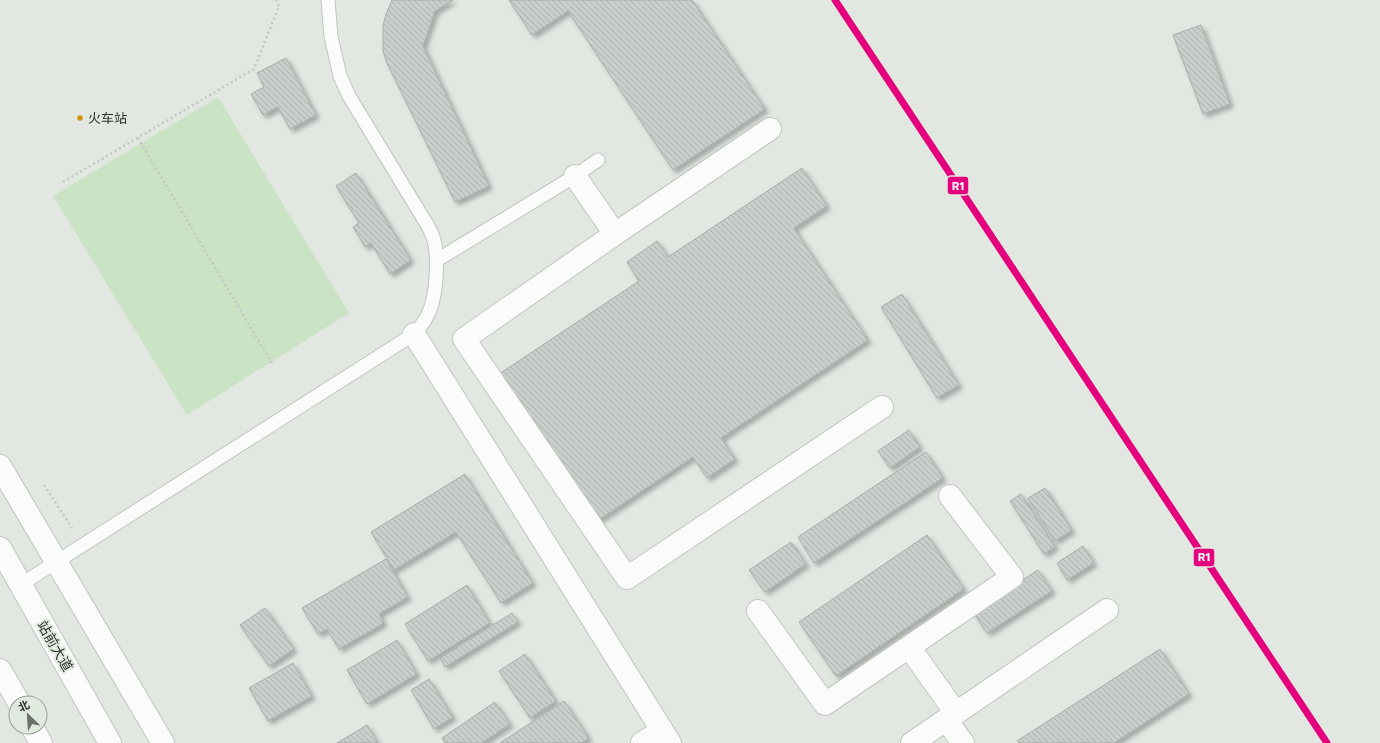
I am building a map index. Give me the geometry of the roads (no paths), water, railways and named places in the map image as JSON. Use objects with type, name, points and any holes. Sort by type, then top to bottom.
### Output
[{"type":"street","points":[[770,129],[464,339],[627,578],[882,407]]},
{"type":"street","points":[[575,176],[615,234]]},
{"type":"street","points":[[414,334],[666,737],[642,743]]},
{"type":"street","points":[[0,466],[163,743]]},
{"type":"street","points":[[758,611],[825,704],[1012,577],[950,496]]},
{"type":"street","name":"站前大道","points":[[0,548],[110,743]]},
{"type":"street","points":[[912,743],[1107,610]]},
{"type":"street","points":[[909,647],[951,716],[963,743]]},
{"type":"street","points":[[0,670],[14,695]]},
{"type":"lane","points":[[20,585],[57,563],[414,334],[423,324],[429,313],[433,297],[437,260],[433,237],[424,218],[355,107],[340,76],[330,37],[328,0]]},
{"type":"lane","points":[[437,260],[575,176],[598,160]]},
{"type":"place","name":"火车站","points":[[80,118]]}]
